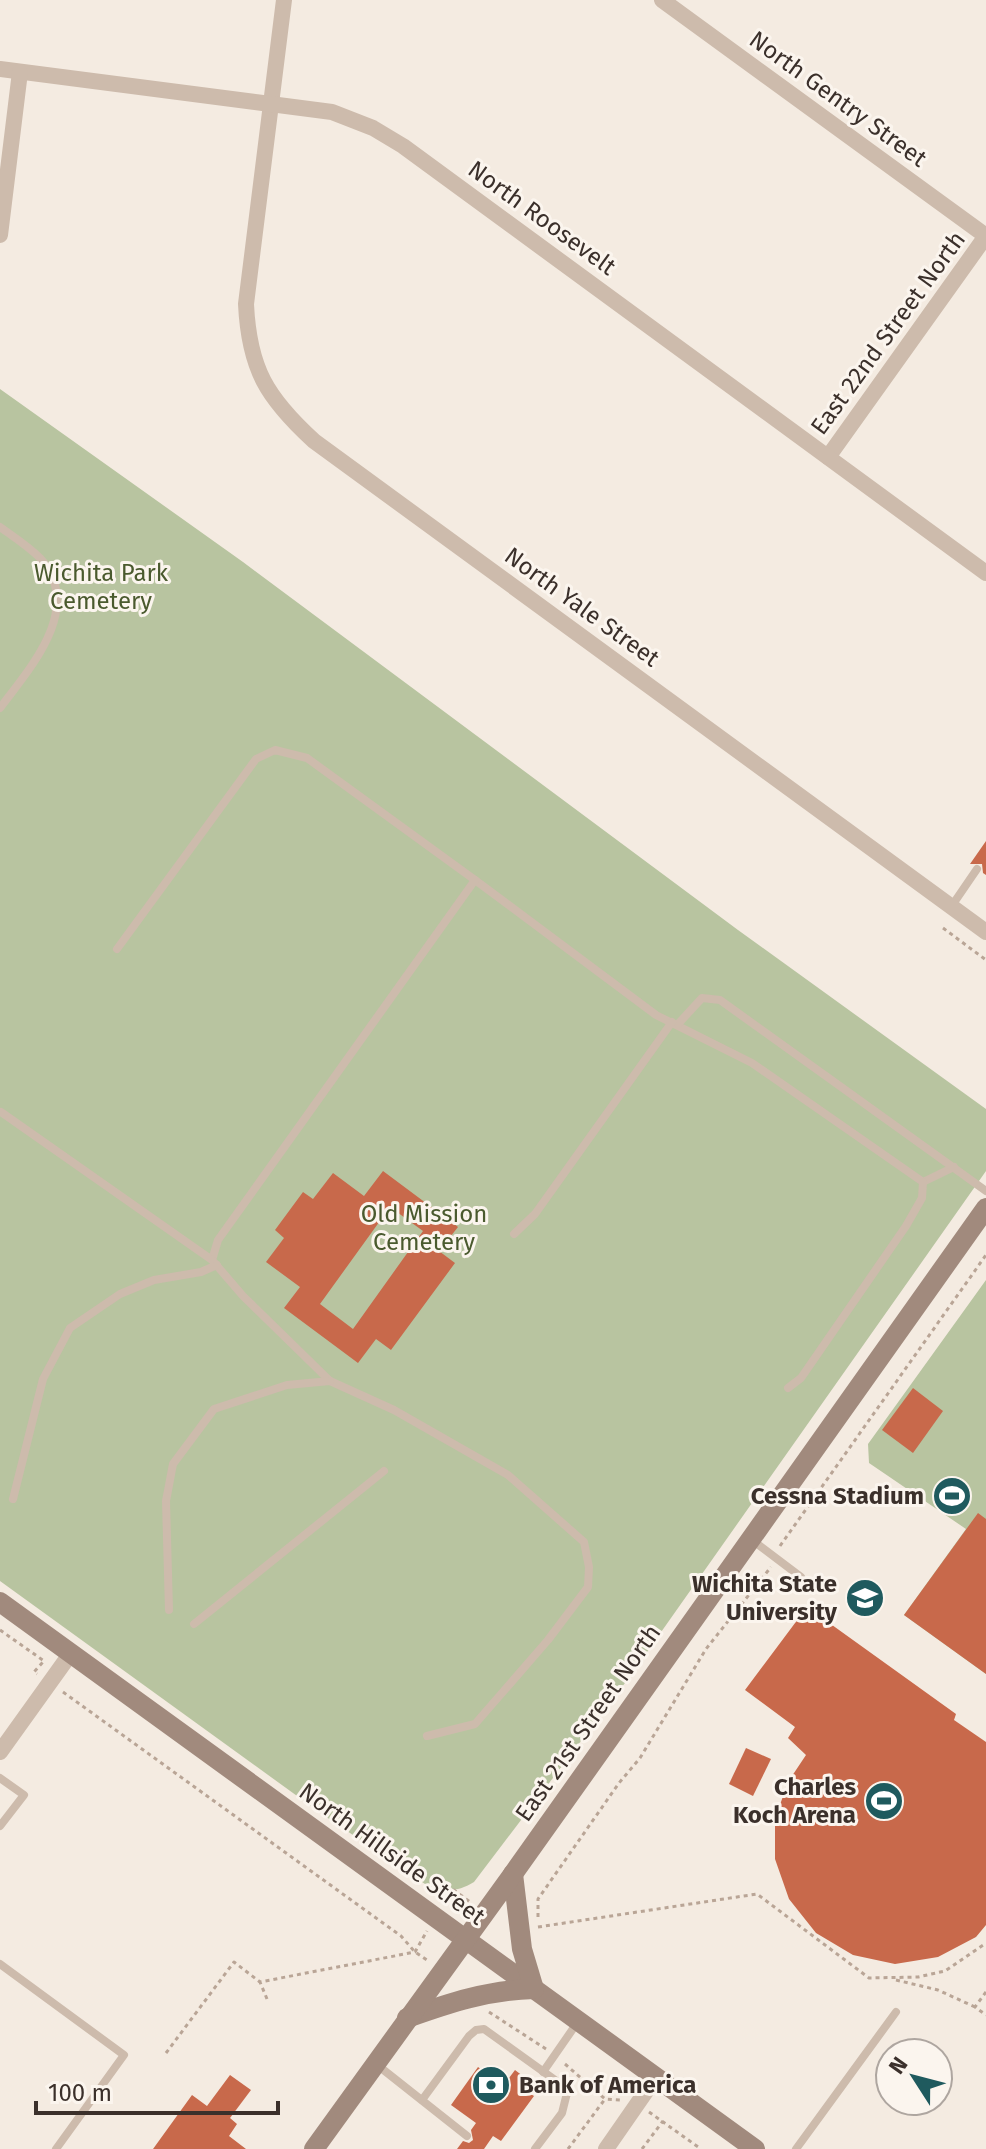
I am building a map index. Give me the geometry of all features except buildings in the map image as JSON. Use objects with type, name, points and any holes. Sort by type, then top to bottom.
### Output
[{"type":"main road","name":"East 21st Street North","points":[[314,2149],[986,1208]]},
{"type":"main road","name":"North Hillside Street","points":[[0,1602],[755,2149]]},
{"type":"main road","points":[[407,2018],[472,1996],[503,1990],[534,1989],[522,1949],[529,1929],[513,1874]]},
{"type":"street","name":"North Yale Street","points":[[284,0],[246,304],[248,340],[263,383],[286,415],[314,441],[986,932]]},
{"type":"street","name":"North Gentry Street","points":[[662,0],[986,236]]},
{"type":"street","name":"North Roosevelt","points":[[0,69],[332,112],[373,128],[403,146],[986,573]]},
{"type":"street","points":[[0,235],[20,72]]},
{"type":"street","name":"East 22nd Street North","points":[[828,457],[986,236]]},
{"type":"street","points":[[0,1752],[71,1653]]},
{"type":"street","points":[[606,2149],[656,2077]]},
{"type":"lane","points":[[0,527],[42,560],[51,575],[57,600],[53,626],[44,648],[0,708]]},
{"type":"lane","points":[[117,949],[256,759],[275,750],[307,758],[656,1015],[752,1063],[923,1182]]},
{"type":"lane","points":[[951,907],[977,869]]},
{"type":"lane","points":[[215,1263],[218,1240],[475,880]]},
{"type":"lane","points":[[514,1234],[535,1214],[675,1023],[702,998],[720,1000],[986,1191]]},
{"type":"lane","points":[[1,1112],[215,1263],[243,1296],[330,1381],[394,1410],[508,1475],[584,1542],[589,1567],[588,1587],[548,1640],[475,1724],[427,1736]]},
{"type":"lane","points":[[923,1182],[954,1167]]},
{"type":"lane","points":[[788,1388],[801,1378],[906,1226],[922,1198],[923,1182]]},
{"type":"lane","points":[[13,1499],[43,1379],[70,1328],[120,1294],[215,1263]]},
{"type":"lane","points":[[169,1610],[166,1501],[173,1464],[214,1409],[287,1385],[330,1381]]},
{"type":"lane","points":[[194,1624],[384,1471]]},
{"type":"lane","points":[[751,1539],[801,1577]]},
{"type":"lane","points":[[0,1778],[24,1795],[0,1826]]},
{"type":"lane","points":[[0,1964],[124,2055],[56,2149]]},
{"type":"lane","points":[[796,2149],[896,2012]]},
{"type":"lane","points":[[543,2072],[578,2021]]},
{"type":"lane","points":[[422,2100],[476,2030],[484,2029],[562,2085],[567,2093],[562,2113],[535,2149]]},
{"type":"lane","points":[[375,2063],[467,2136]]},
{"type":"path","points":[[943,928],[986,960]]},
{"type":"path","points":[[986,1255],[783,1541],[772,1565],[706,1649],[640,1758],[538,1899],[529,1929],[757,1894],[869,1978],[893,1979],[945,1971],[986,1943]]},
{"type":"path","points":[[0,1630],[44,1661],[34,1672],[401,1936],[415,1952],[260,1982]]},
{"type":"path","points":[[166,2053],[234,1962],[260,1982],[267,1999]]},
{"type":"path","points":[[893,1979],[938,1990],[986,2015]]},
{"type":"path","points":[[975,2007],[986,1992]]},
{"type":"path","points":[[472,1996],[474,2012],[491,2012],[555,2055],[605,2099],[618,2099],[636,2106],[701,2149]]},
{"type":"path","points":[[568,2149],[605,2099]]},
{"type":"path","points":[[642,2149],[663,2121]]},
{"type":"green space","name":"Old Mission Cemetery","points":[[0,389],[243,562],[738,930],[986,1109],[986,1171],[628,1679],[474,1882],[462,1888],[446,1890],[428,1886],[322,1814],[0,1581]]},
{"type":"green space","name":"Cessna Stadium","points":[[986,1280],[986,1674],[904,1615],[966,1529],[869,1463],[868,1444]]},
{"type":"place","name":"Cessna Stadium","points":[[952,1496]]},
{"type":"place","name":"Wichita State University","points":[[865,1598]]},
{"type":"place","name":"Charles Koch Arena","points":[[884,1801]]},
{"type":"place","name":"Bank of America","points":[[491,2085]]},
{"type":"park label","name":"Wichita Park Cemetery","points":[[101,587]]}]
